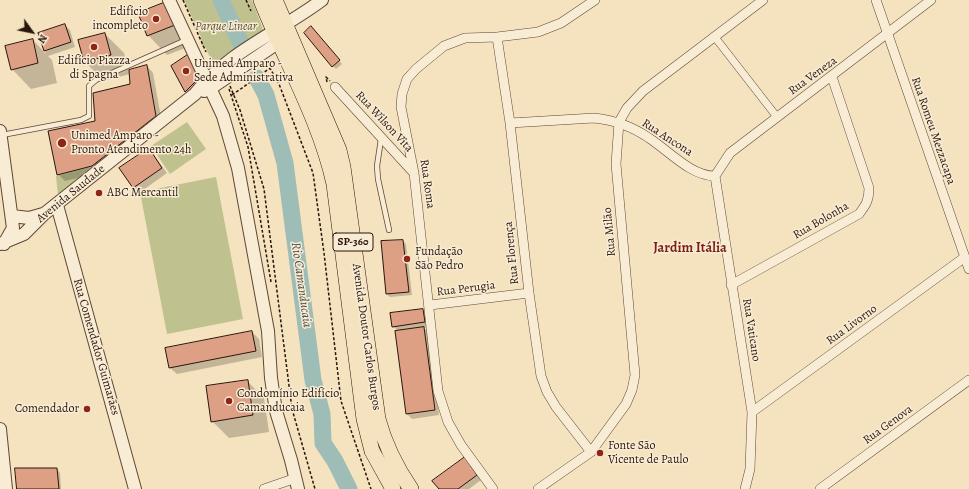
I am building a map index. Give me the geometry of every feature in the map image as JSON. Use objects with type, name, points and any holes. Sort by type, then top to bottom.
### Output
[{"type":"main road","name":"Avenida Doutor Carlos Burgos","points":[[261,0],[275,38],[321,138],[329,162],[334,184],[364,419],[372,451],[393,489]]},
{"type":"main road","name":"Avenida Doutor Carlos Burgos","points":[[276,0],[275,38],[339,150],[343,167],[378,419],[384,441],[398,469],[411,489]]},
{"type":"street","points":[[169,0],[209,83],[223,116],[238,168],[268,331],[271,378],[276,411],[297,483],[264,489]]},
{"type":"street","points":[[275,38],[322,0]]},
{"type":"street","name":"Rua Roma","points":[[493,489],[461,445],[448,422],[438,391],[430,305],[414,173],[401,107],[402,94],[407,79],[416,69],[444,46],[466,38],[497,37],[538,32],[561,23],[595,0]]},
{"type":"street","name":"Rua Milão","points":[[538,489],[590,452],[626,404],[632,390],[635,375],[616,164],[619,122],[627,108],[643,91],[763,0]]},
{"type":"street","name":"Rua Romeu Mezzacapa","points":[[876,0],[969,269]]},
{"type":"street","name":"Rua Veneza","points":[[715,176],[730,154],[777,116],[832,77],[931,0]]},
{"type":"street","points":[[714,36],[777,116]]},
{"type":"street","name":"Rua Florença","points":[[497,37],[510,124],[529,293],[541,376],[547,392],[590,452]]},
{"type":"street","name":"Avenida Saudade","points":[[2,244],[24,234],[44,214],[209,83],[228,72],[275,38]]},
{"type":"street","name":"Rua Bolonha","points":[[731,285],[859,214],[866,206],[869,198],[869,188],[832,77]]},
{"type":"street","name":"Rua Wilson Vita","points":[[335,87],[414,173]]},
{"type":"street","name":"Rua Ancona","points":[[510,124],[594,118],[619,122],[648,137],[700,175],[715,176]]},
{"type":"street","points":[[0,133],[13,228],[2,244]]},
{"type":"street","name":"Rua Vaticano","points":[[715,176],[752,412],[750,469],[745,489]]},
{"type":"street","name":"Rua Comendador Guimarães","points":[[56,205],[135,489]]},
{"type":"street","points":[[12,216],[28,218],[44,214]]},
{"type":"street","name":"Rua Livorno","points":[[752,412],[965,258]]},
{"type":"street","name":"Rua Perugia","points":[[430,305],[529,293]]},
{"type":"street","name":"Rua Genova","points":[[820,489],[969,380]]},
{"type":"street","points":[[0,429],[6,489]]},
{"type":"lane","points":[[0,133],[81,120],[89,116],[88,86],[96,80],[188,39]]},
{"type":"lane","points":[[382,137],[377,166],[378,179],[389,230]]},
{"type":"path","points":[[183,0],[207,55]]},
{"type":"path","points":[[275,38],[270,68],[279,84],[313,173],[341,401],[371,489]]},
{"type":"path","points":[[233,94],[276,63],[279,64]]},
{"type":"path","points":[[228,72],[233,94],[264,189],[285,343],[292,409],[315,489]]},
{"type":"green space","name":"Parque Linear","points":[[184,0],[252,0],[264,32],[216,69],[205,47],[202,46],[201,37]]},
{"type":"green space","points":[[187,122],[206,149],[170,174],[151,146]]},
{"type":"green space","points":[[91,167],[58,195],[56,176]]},
{"type":"green space","points":[[216,177],[243,319],[167,334],[140,192]]},
{"type":"building","name":"Edifício incompleto","points":[[166,2],[175,25],[147,36],[138,13]]},
{"type":"building","points":[[65,24],[71,42],[44,51],[38,33]]},
{"type":"building","points":[[311,26],[340,60],[332,67],[304,33]]},
{"type":"building","name":"Edifício Piazza di Spagna","points":[[105,33],[111,55],[84,62],[78,40]]},
{"type":"building","points":[[33,39],[38,63],[11,70],[5,46]]},
{"type":"building","name":"Unimed Amparo - Sede Administrativa","points":[[189,54],[201,76],[185,92],[171,66]]},
{"type":"building","points":[[147,65],[156,116],[92,166],[57,175],[48,131],[95,121],[93,93],[130,84],[129,70]]},
{"type":"building","points":[[149,148],[162,168],[133,188],[119,168]]},
{"type":"building","name":"Fundação São Pedro","points":[[403,240],[409,292],[386,294],[381,241]]},
{"type":"building","points":[[423,309],[425,322],[392,327],[390,313]]},
{"type":"building","points":[[424,327],[435,410],[406,414],[395,331]]},
{"type":"building","points":[[252,331],[256,351],[169,368],[165,348]]},
{"type":"building","name":"Condomínio Edifício Camanducaia","points":[[248,380],[253,415],[211,422],[206,386]]},
{"type":"building","points":[[465,457],[477,475],[458,489],[439,489],[432,481]]},
{"type":"building","points":[[15,468],[57,468],[59,489],[17,489]]},
{"type":"waterway","name":"Rio Camanducaia","points":[[221,0],[242,46]]},
{"type":"waterway","name":"Rio Camanducaia","points":[[257,78],[266,95],[285,163],[313,380],[322,414],[323,443],[335,461],[349,489]]},
{"type":"place","name":"Edifício incompleto","points":[[156,19]]},
{"type":"place","name":"Edifício Piazza di Spagna","points":[[94,47]]},
{"type":"place","name":"Unimed Amparo - Sede Administrativa","points":[[186,71]]},
{"type":"place","name":"Unimed Amparo - Pronto Atendimento 24h","points":[[62,143]]},
{"type":"place","name":"ABC Mercantil","points":[[99,193]]},
{"type":"place","name":"Fundação São Pedro","points":[[407,259]]},
{"type":"place","name":"Condomínio Edifício Camanducaia","points":[[229,401]]},
{"type":"place","name":"Comendador","points":[[87,409]]},
{"type":"place","name":"Fonte São Vicente de Paulo","points":[[600,453]]},
{"type":"district","name":"Jardim Itália","points":[[690,249]]}]
